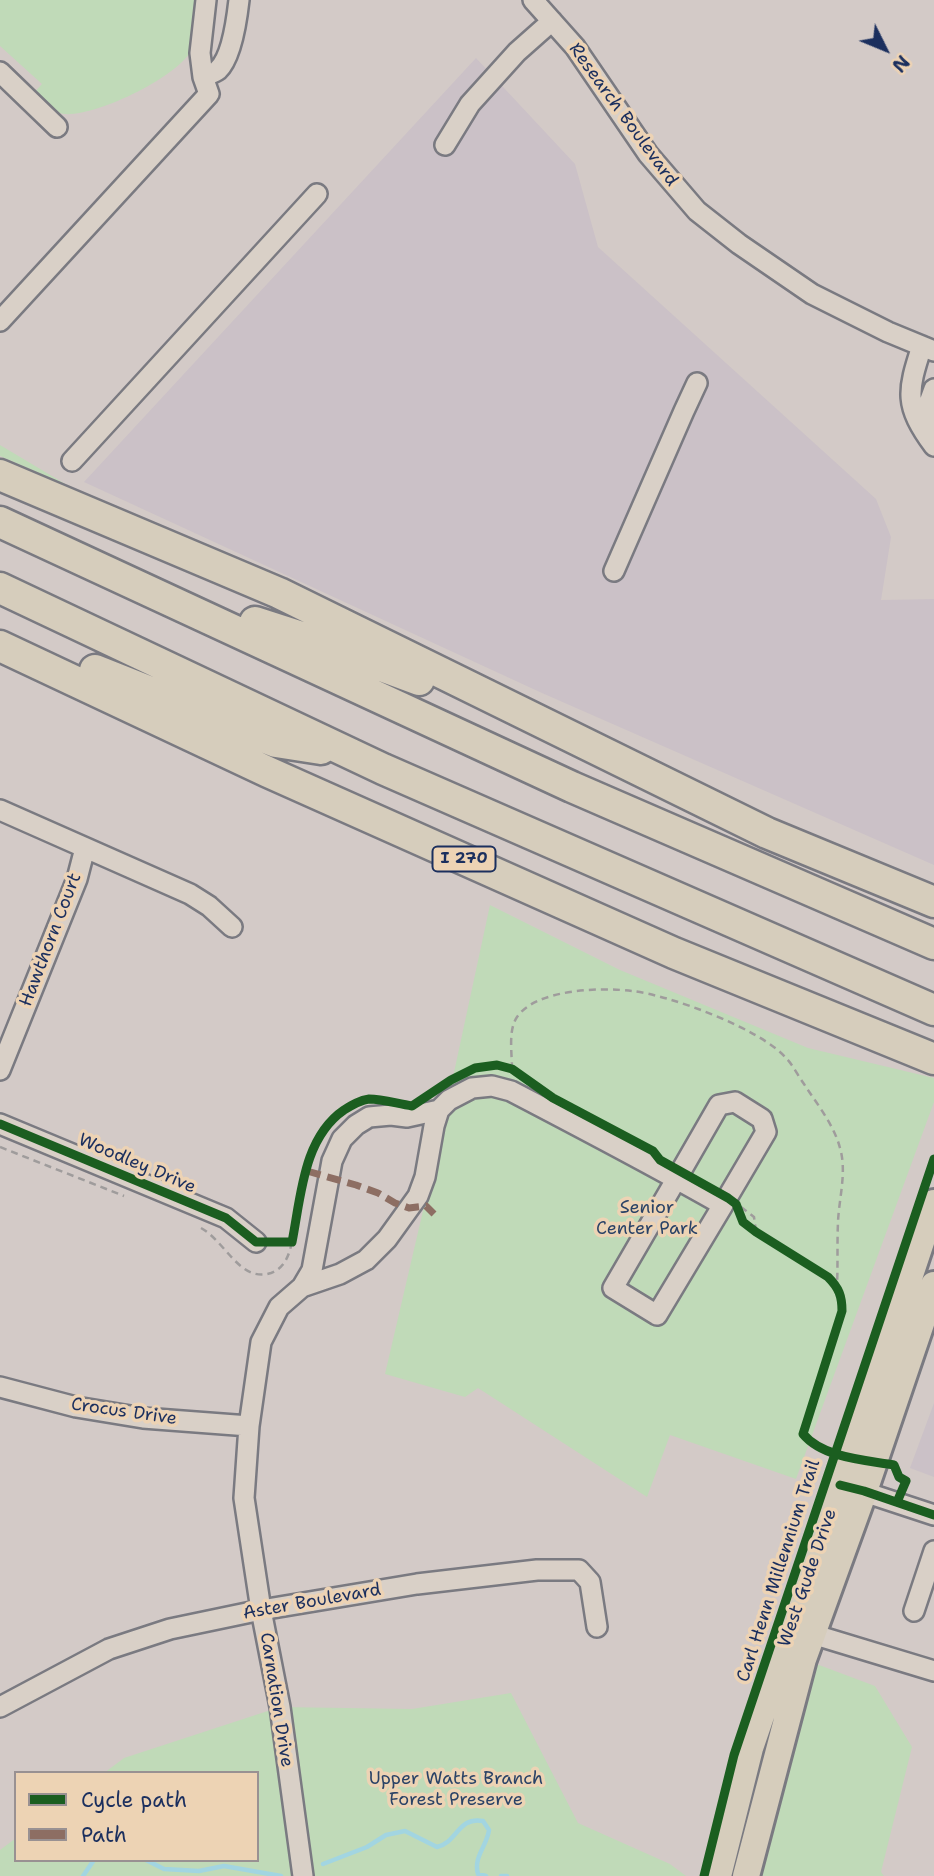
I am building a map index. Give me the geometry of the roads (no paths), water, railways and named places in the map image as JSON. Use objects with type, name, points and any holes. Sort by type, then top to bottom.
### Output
[{"type":"highway","points":[[0,475],[279,593],[767,833],[934,902]]},
{"type":"highway","points":[[0,522],[572,787],[934,944]]},
{"type":"highway","points":[[129,581],[314,641],[583,742]]},
{"type":"highway","name":"I 270","points":[[0,588],[383,769],[934,1010]]},
{"type":"highway","points":[[0,633],[276,743],[349,752]]},
{"type":"highway","name":"I 270","points":[[0,646],[268,772],[674,953],[934,1059]]},
{"type":"main road","name":"West Gude Drive","points":[[746,1876],[803,1659],[934,1203]]},
{"type":"main road","name":"West Gude Drive","points":[[718,1876],[750,1748],[934,1285]]},
{"type":"street","name":"Research Boulevard","points":[[533,0],[575,47],[648,154],[697,211],[812,294],[888,332],[928,348]]},
{"type":"street","points":[[205,3],[216,18],[222,19],[238,7]]},
{"type":"street","points":[[0,321],[209,94],[203,77],[200,53],[205,3]]},
{"type":"street","points":[[203,77],[218,70],[226,59],[238,7]]},
{"type":"street","points":[[445,145],[470,104],[517,52],[552,21]]},
{"type":"street","points":[[0,72],[57,127]]},
{"type":"street","points":[[72,461],[317,194]]},
{"type":"street","points":[[928,348],[911,381],[910,399],[912,411],[932,443]]},
{"type":"street","points":[[614,571],[697,383]]},
{"type":"street","points":[[932,443],[926,425],[926,411],[934,389]]},
{"type":"street","points":[[0,810],[190,894],[209,906],[232,927]]},
{"type":"street","name":"Hawthorn Court","points":[[0,1070],[77,879],[85,848]]},
{"type":"street","points":[[302,1287],[340,1274],[366,1260],[387,1238],[418,1196],[425,1177],[439,1110],[449,1100],[472,1088],[492,1086],[511,1091],[730,1204]]},
{"type":"street","points":[[735,1102],[762,1119],[766,1132],[730,1204],[657,1315],[613,1288],[719,1105],[735,1102]]},
{"type":"street","points":[[302,1287],[312,1270],[332,1161],[342,1139],[369,1117],[407,1117],[439,1110]]},
{"type":"street","points":[[399,1116],[416,1129],[426,1142],[429,1152]]},
{"type":"street","name":"Woodley Drive","points":[[0,1124],[226,1218],[256,1242]]},
{"type":"street","name":"Carnation Drive","points":[[302,1287],[279,1307],[261,1342],[249,1426],[244,1499],[261,1610],[280,1707],[303,1876]]},
{"type":"street","name":"Crocus Drive","points":[[0,1387],[76,1407],[143,1418],[249,1426]]},
{"type":"street","points":[[852,1488],[934,1515]]},
{"type":"street","points":[[914,1611],[934,1551]]},
{"type":"street","name":"Aster Boulevard","points":[[0,1707],[109,1649],[170,1629],[261,1610],[417,1584],[537,1570],[579,1570],[590,1582],[597,1628]]},
{"type":"street","points":[[812,1634],[934,1671]]},
{"type":"waterway","points":[[323,1864],[367,1847],[386,1835],[405,1831],[437,1847],[449,1841],[468,1822],[483,1821],[489,1830],[477,1868],[478,1874],[486,1876]]},
{"type":"waterway","points":[[83,1876],[93,1862]]},
{"type":"waterway","points":[[150,1862],[164,1869],[199,1871],[224,1866],[281,1876]]},
{"type":"waterway","points":[[501,1876],[507,1876]]},
{"type":"park label","name":"Senior Center Park","points":[[647,1218]]},
{"type":"park label","name":"Upper Watts Branch Forest Preserve","points":[[456,1789]]}]
